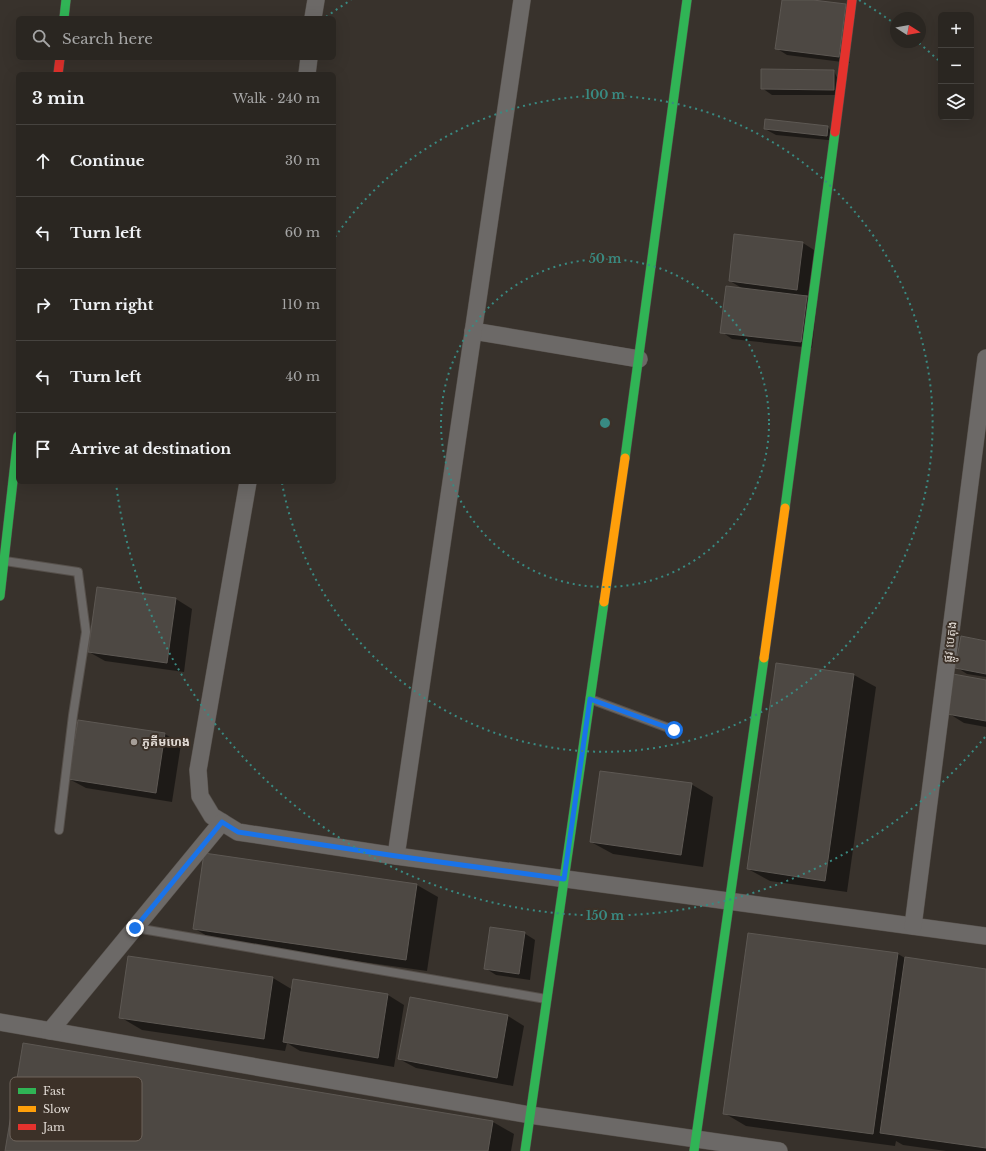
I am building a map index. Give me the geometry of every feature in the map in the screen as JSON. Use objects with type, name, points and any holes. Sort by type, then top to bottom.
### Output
[{"type":"street","points":[[64,16],[66,0]]},
{"type":"street","points":[[313,16],[316,0]]},
{"type":"street","points":[[396,856],[522,0]]},
{"type":"street","points":[[525,1151],[639,359],[687,0]]},
{"type":"street","points":[[695,1145],[803,380],[852,0]]},
{"type":"street","points":[[58,72],[60,60]]},
{"type":"street","points":[[307,72],[309,60]]},
{"type":"street","points":[[473,331],[639,359]]},
{"type":"street","name":"ផ្លូវ បេតុង","points":[[913,926],[986,358]]},
{"type":"street","points":[[0,596],[2,561],[16,452]]},
{"type":"street","points":[[248,484],[198,770],[200,796],[212,816],[238,832],[396,856],[986,936]]},
{"type":"street","points":[[50,1031],[222,822]]},
{"type":"street","points":[[0,1022],[695,1145],[779,1151]]},
{"type":"lane","points":[[2,561],[78,572],[86,632],[73,715],[59,830]]},
{"type":"lane","points":[[590,699],[674,730]]},
{"type":"lane","points":[[135,928],[547,999]]},
{"type":"building","points":[[782,0],[813,0],[846,4],[839,57],[775,49]]},
{"type":"building","points":[[761,69],[834,70],[834,90],[761,89]]},
{"type":"building","points":[[765,119],[828,126],[827,136],[764,129]]},
{"type":"building","points":[[734,234],[803,242],[797,290],[729,281]]},
{"type":"building","points":[[726,286],[807,296],[801,342],[720,333]]},
{"type":"building","points":[[97,587],[176,598],[167,663],[88,652]]},
{"type":"building","points":[[961,636],[986,641],[986,674],[955,668]]},
{"type":"building","points":[[776,663],[854,674],[825,881],[747,869]]},
{"type":"building","points":[[953,674],[986,680],[986,721],[947,714]]},
{"type":"building","points":[[78,720],[165,733],[156,793],[68,779]]},
{"type":"building","points":[[600,771],[692,783],[681,855],[590,842]]},
{"type":"building","points":[[204,853],[417,884],[406,960],[193,929]]},
{"type":"building","points":[[490,927],[525,932],[519,974],[484,969]]},
{"type":"building","points":[[748,933],[898,953],[873,1134],[723,1114]]},
{"type":"building","points":[[128,956],[273,977],[264,1039],[119,1018]]},
{"type":"building","points":[[905,957],[986,969],[986,1148],[880,1133]]},
{"type":"building","points":[[293,979],[388,994],[378,1058],[283,1042]]},
{"type":"building","points":[[410,997],[508,1015],[497,1078],[398,1059]]},
{"type":"building","points":[[23,1043],[493,1121],[488,1151],[5,1151],[10,1121],[10,1141],[142,1141],[142,1077],[17,1077]]},
{"type":"traffic: fast","points":[[64,16],[66,0]]},
{"type":"traffic: fast","points":[[625,458],[687,0]]},
{"type":"traffic: fast","points":[[785,508],[835,132]]},
{"type":"traffic: fast","points":[[0,596],[16,454]]},
{"type":"traffic: fast","points":[[525,1151],[604,602]]},
{"type":"traffic: fast","points":[[694,1151],[764,658]]},
{"type":"traffic: slow","points":[[604,602],[625,458]]},
{"type":"traffic: slow","points":[[764,658],[785,508]]},
{"type":"traffic: jam","points":[[835,132],[852,0]]},
{"type":"traffic: jam","points":[[58,72],[60,60]]},
{"type":"place","name":"ភូគីមហេង","points":[[134,742]]},
{"type":"route","points":[[135,928],[222,822],[238,832],[396,856],[564,879],[590,699],[674,730]]}]
